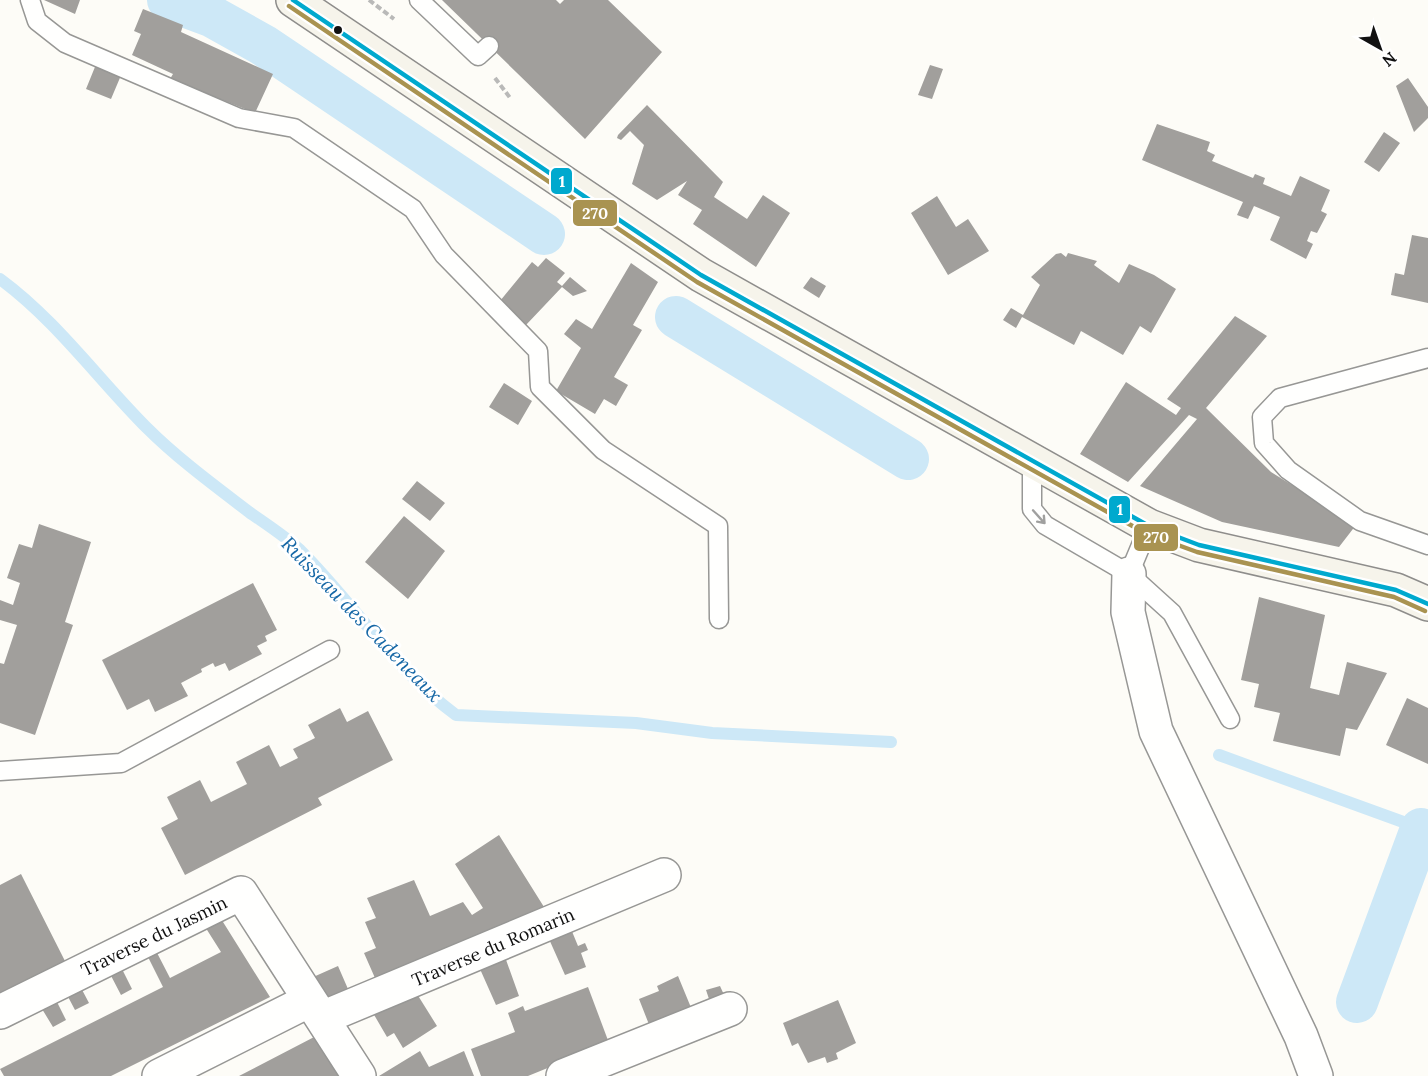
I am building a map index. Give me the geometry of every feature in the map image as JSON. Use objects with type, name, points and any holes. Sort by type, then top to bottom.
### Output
[{"type":"main road","points":[[293,0],[701,275],[1149,526],[1199,545],[1396,590],[1428,603]]},
{"type":"street","points":[[1129,574],[1128,612],[1156,731],[1301,1036],[1316,1076]]},
{"type":"street","name":"Traverse du Romarin","points":[[159,1076],[316,1009],[664,875]]},
{"type":"street","name":"Traverse du Jasmin","points":[[0,1012],[241,892],[359,1076]]},
{"type":"street","points":[[563,1076],[730,1009]]},
{"type":"lane","points":[[30,0],[38,21],[65,43],[239,118],[294,128],[413,209],[444,255],[538,351],[540,387],[603,450],[718,526],[720,619]]},
{"type":"lane","points":[[419,0],[478,56],[489,46]]},
{"type":"lane","points":[[1428,358],[1280,398],[1262,417],[1264,443],[1288,470],[1360,521],[1428,544]]},
{"type":"lane","points":[[1032,462],[1032,509],[1045,525],[1129,574],[1172,613],[1230,719]]},
{"type":"lane","points":[[1129,574],[1149,526]]},
{"type":"lane","points":[[0,771],[122,763],[330,650]]},
{"type":"building","points":[[44,0],[80,0],[75,14]]},
{"type":"building","points":[[442,0],[556,0],[560,4],[564,0],[608,0],[662,52],[585,139]]},
{"type":"building","points":[[143,9],[183,25],[181,32],[273,74],[255,113],[170,79],[173,74],[132,55],[141,34],[134,31]]},
{"type":"building","points":[[97,62],[122,73],[111,99],[86,89]]},
{"type":"building","points":[[930,65],[943,69],[932,99],[918,95]]},
{"type":"building","points":[[1408,78],[1428,107],[1428,118],[1414,132],[1396,86]]},
{"type":"building","points":[[647,105],[723,182],[714,197],[747,219],[763,195],[790,213],[756,267],[693,224],[702,210],[678,195],[687,181],[657,200],[632,184],[644,145],[630,131],[621,140],[617,138]]},
{"type":"building","points":[[1157,124],[1210,142],[1207,151],[1215,155],[1212,161],[1253,178],[1255,174],[1265,178],[1263,184],[1291,196],[1300,176],[1330,190],[1321,211],[1327,214],[1317,233],[1311,231],[1307,241],[1313,244],[1306,259],[1270,240],[1280,217],[1254,206],[1248,219],[1237,215],[1243,202],[1142,160]]},
{"type":"building","points":[[1384,132],[1400,143],[1379,172],[1364,162]]},
{"type":"building","points":[[937,196],[956,227],[968,219],[989,251],[948,275],[911,213]]},
{"type":"building","points":[[1412,235],[1428,238],[1428,303],[1391,295],[1395,273],[1404,275]]},
{"type":"building","points":[[1061,253],[1066,257],[1068,253],[1097,261],[1094,265],[1119,283],[1129,264],[1154,275],[1176,289],[1151,333],[1140,326],[1123,355],[1081,331],[1074,345],[1022,317],[1016,328],[1003,320],[1011,308],[1023,315],[1040,285],[1031,277],[1056,254]]},
{"type":"building","points":[[546,258],[565,273],[557,282],[562,286],[570,277],[587,291],[573,296],[562,287],[526,325],[500,301],[532,262],[538,267]]},
{"type":"building","points":[[631,263],[658,282],[633,325],[642,330],[614,377],[628,385],[616,406],[604,399],[595,414],[556,391],[581,348],[564,334],[576,319],[592,329]]},
{"type":"building","points":[[811,277],[826,286],[819,298],[803,288]]},
{"type":"building","points":[[1235,316],[1267,336],[1206,408],[1271,472],[1356,525],[1339,547],[1222,522],[1140,486],[1197,419],[1189,415],[1128,482],[1080,454],[1126,382],[1176,415],[1181,408],[1167,399]]},
{"type":"building","points":[[504,383],[532,401],[518,425],[489,407]]},
{"type":"building","points":[[417,481],[445,503],[430,521],[402,499]]},
{"type":"building","points":[[404,516],[445,551],[408,599],[365,562]]},
{"type":"building","points":[[39,524],[91,542],[65,622],[73,625],[35,735],[0,723],[0,663],[4,664],[17,625],[0,620],[0,600],[13,605],[20,583],[7,578],[19,544],[32,548]]},
{"type":"building","points":[[253,583],[277,630],[265,636],[267,641],[257,646],[262,654],[229,671],[225,663],[215,667],[213,663],[201,669],[202,672],[181,683],[188,696],[155,712],[149,699],[127,710],[102,660]]},
{"type":"building","points":[[1259,597],[1325,615],[1310,688],[1339,695],[1347,662],[1387,673],[1357,730],[1346,728],[1340,756],[1273,741],[1280,713],[1254,707],[1259,684],[1241,680]]},
{"type":"building","points":[[1407,698],[1428,708],[1428,764],[1386,745]]},
{"type":"building","points":[[340,708],[347,722],[368,711],[393,760],[318,798],[322,805],[185,875],[161,828],[178,819],[167,797],[200,780],[211,802],[247,784],[236,762],[269,745],[280,767],[298,758],[293,749],[315,738],[308,725]]},
{"type":"building","points":[[499,835],[544,907],[375,978],[364,953],[376,948],[365,922],[376,918],[367,898],[414,880],[430,916],[463,902],[472,915],[483,908],[455,864]]},
{"type":"building","points":[[21,874],[67,965],[0,999],[0,885]]},
{"type":"building","points":[[218,914],[270,997],[111,1076],[4,1076],[0,1069],[163,987],[145,951],[154,947],[170,978],[221,952],[202,922]]},
{"type":"building","points":[[571,929],[578,946],[585,943],[588,950],[581,953],[586,967],[565,975],[549,939]]},
{"type":"building","points":[[505,957],[519,996],[496,1005],[480,969]]},
{"type":"building","points":[[119,963],[132,989],[121,995],[108,970]]},
{"type":"building","points":[[338,966],[348,989],[325,999],[311,978]]},
{"type":"building","points":[[678,976],[692,1010],[650,1027],[639,999],[659,991],[657,986]]},
{"type":"building","points":[[79,984],[89,1003],[75,1010],[65,991]]},
{"type":"building","points":[[720,986],[725,997],[710,1002],[706,990]]},
{"type":"building","points":[[588,987],[609,1043],[528,1076],[481,1076],[471,1049],[515,1032],[508,1013],[523,1006],[525,1011]]},
{"type":"building","points":[[417,994],[437,1026],[403,1048],[394,1033],[387,1037],[373,1013]]},
{"type":"building","points":[[54,996],[66,1020],[53,1027],[39,1004]]},
{"type":"building","points":[[838,1000],[856,1043],[836,1053],[838,1059],[827,1063],[825,1057],[808,1063],[798,1043],[792,1046],[783,1023]]},
{"type":"building","points":[[318,1035],[339,1076],[239,1076]]},
{"type":"building","points":[[420,1051],[429,1067],[464,1051],[474,1076],[379,1076]]},
{"type":"waterway","points":[[168,0],[211,16],[263,45],[544,234]]},
{"type":"waterway","name":"Ruisseau des Cadeneaux","points":[[0,279],[40,313],[129,409],[183,461],[300,550],[413,678],[456,715],[636,723],[712,733],[891,742]]},
{"type":"waterway","points":[[676,317],[908,459]]},
{"type":"waterway","name":"Ruisseau des Cadeneaux","points":[[1219,755],[1428,831]]},
{"type":"waterway","points":[[1357,1002],[1421,829]]},
{"type":"transit line","name":"1","points":[[293,0],[701,275],[1149,526],[1199,545],[1396,590],[1428,604]]},
{"type":"transit line","name":"270","points":[[289,6],[697,282],[1145,533],[1197,552],[1394,597],[1425,611]]}]
